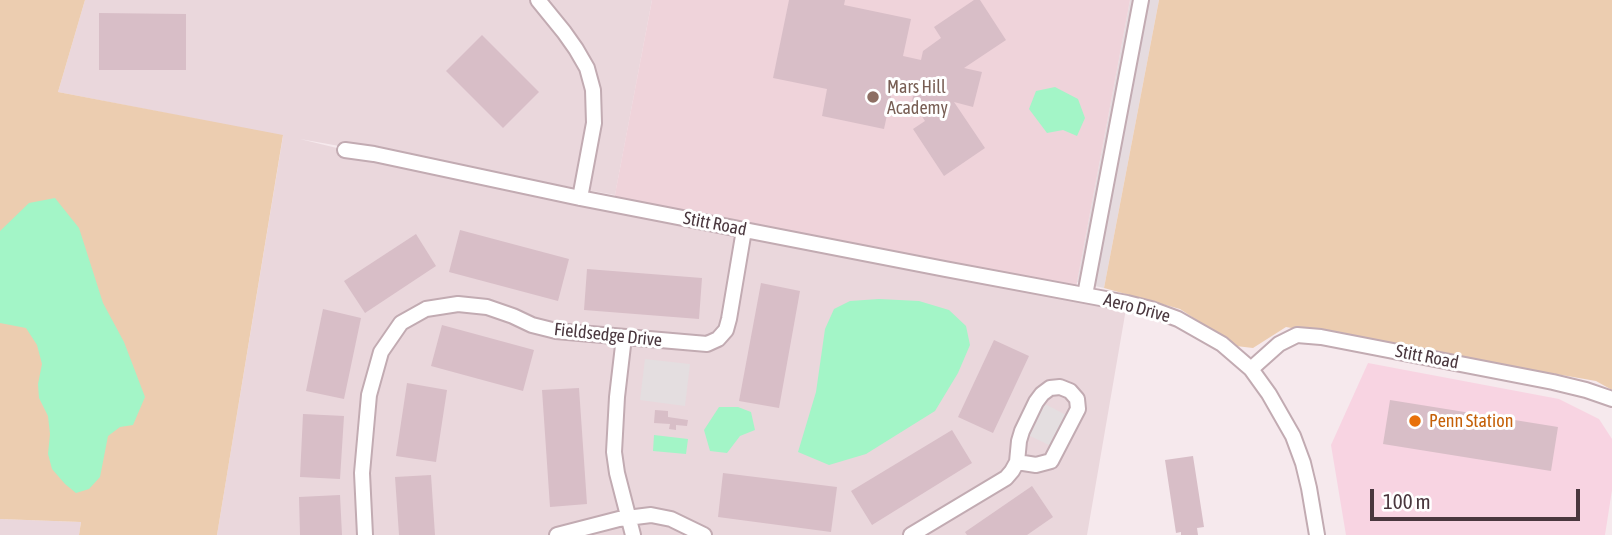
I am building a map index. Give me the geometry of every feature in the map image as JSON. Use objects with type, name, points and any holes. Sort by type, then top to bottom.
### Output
[{"type":"street","points":[[538,0],[576,49],[587,68],[593,90],[594,123],[580,198]]},
{"type":"street","name":"Aero Drive","points":[[1141,0],[1085,295],[1127,303],[1178,319],[1222,344],[1251,369],[1293,436],[1310,488],[1317,535]]},
{"type":"street","name":"Stitt Road","points":[[345,150],[1007,282],[1085,295]]},
{"type":"street","name":"Fieldsedge Drive","points":[[365,535],[362,473],[369,395],[381,352],[401,323],[426,309],[458,304],[487,307],[556,331],[707,344],[718,339],[726,330],[744,230]]},
{"type":"street","name":"Stitt Road","points":[[1251,369],[1279,344],[1297,335],[1321,337],[1553,382],[1612,399]]},
{"type":"street","points":[[624,337],[614,452],[633,535]]},
{"type":"street","points":[[911,535],[998,484],[1017,462],[1022,431],[1042,394],[1050,388],[1060,387],[1070,391],[1077,399],[1078,409],[1051,461],[1036,465],[1017,462]]},
{"type":"street","points":[[557,535],[628,517],[651,515],[671,519],[704,535]]},
{"type":"shaded area","points":[[0,0],[85,0],[58,92],[283,135],[217,535],[79,535],[81,522],[0,519]]},
{"type":"shaded area","points":[[85,0],[652,0],[615,195],[300,139],[1127,303],[1087,535],[217,535],[283,136],[58,92]]},
{"type":"shaded area","name":"Mars Hill Academy","points":[[652,0],[1130,0],[1075,293],[613,205]]},
{"type":"shaded area","points":[[1130,0],[1159,0],[1104,288],[1077,282]]},
{"type":"shaded area","points":[[1159,0],[1612,0],[1612,390],[1596,381],[1286,327],[1253,348],[1236,346],[1180,309],[1104,288]]},
{"type":"shaded area","points":[[1055,87],[1078,99],[1085,118],[1077,136],[1063,130],[1047,133],[1029,109],[1036,91]]},
{"type":"shaded area","points":[[55,198],[79,228],[103,303],[124,342],[145,397],[133,425],[120,427],[108,436],[100,477],[89,489],[76,493],[52,469],[48,454],[50,434],[48,416],[39,398],[38,384],[42,364],[37,345],[26,328],[0,323],[0,231],[29,203]]},
{"type":"shaded area","points":[[850,301],[919,301],[949,310],[966,326],[970,345],[958,373],[935,411],[866,454],[829,465],[798,452],[816,392],[825,329],[834,309]]},
{"type":"shaded area","points":[[645,359],[690,364],[685,406],[640,400]]},
{"type":"shaded area","points":[[1368,363],[1559,399],[1599,419],[1612,439],[1612,490],[1605,535],[1346,535],[1331,445]]},
{"type":"shaded area","points":[[1043,403],[1066,415],[1051,446],[1028,435]]},
{"type":"shaded area","points":[[719,407],[738,407],[751,412],[755,430],[740,436],[727,453],[710,451],[704,430]]},
{"type":"shaded area","points":[[654,435],[688,439],[686,454],[653,451]]},
{"type":"shaded area","points":[[0,519],[81,522],[79,535],[0,535]]},
{"type":"building","name":"Mars Hill Academy","points":[[789,0],[845,0],[844,5],[911,19],[903,56],[921,60],[923,51],[941,38],[934,27],[974,0],[980,0],[1006,40],[964,68],[982,72],[973,107],[954,102],[985,148],[944,176],[913,129],[925,121],[912,101],[914,91],[893,87],[884,129],[822,116],[827,89],[773,78]]},
{"type":"building","points":[[99,13],[186,14],[186,70],[99,70]]},
{"type":"building","points":[[482,35],[539,92],[503,128],[446,71]]},
{"type":"building","points":[[460,230],[569,259],[558,301],[449,272]]},
{"type":"building","points":[[416,234],[436,266],[365,313],[344,281]]},
{"type":"building","points":[[587,269],[702,278],[699,319],[584,310]]},
{"type":"building","points":[[761,283],[800,291],[779,408],[739,401]]},
{"type":"building","points":[[323,309],[361,318],[344,399],[306,391]]},
{"type":"building","points":[[442,325],[534,350],[523,391],[431,366]]},
{"type":"building","points":[[994,340],[1029,356],[993,433],[958,417]]},
{"type":"building","points":[[407,383],[447,390],[436,462],[396,456]]},
{"type":"building","points":[[579,388],[587,504],[550,507],[542,390]]},
{"type":"building","points":[[1390,400],[1558,427],[1551,471],[1383,444]]},
{"type":"building","points":[[655,410],[668,411],[668,417],[688,420],[687,426],[676,425],[676,430],[669,429],[670,424],[654,423]]},
{"type":"building","points":[[303,414],[344,416],[340,479],[300,477]]},
{"type":"building","points":[[952,430],[972,463],[872,525],[851,491]]},
{"type":"building","points":[[1193,456],[1204,527],[1197,528],[1198,535],[1181,535],[1181,532],[1176,533],[1165,460]]},
{"type":"building","points":[[723,473],[837,487],[831,532],[718,517]]},
{"type":"building","points":[[431,475],[435,535],[399,535],[395,477]]},
{"type":"building","points":[[1032,486],[1053,517],[1027,535],[967,535],[965,532]]},
{"type":"building","points":[[340,495],[342,535],[300,535],[299,497]]},
{"type":"place","name":"Mars Hill Academy","points":[[873,97]]},
{"type":"place","name":"Penn Station","points":[[1415,421]]}]
